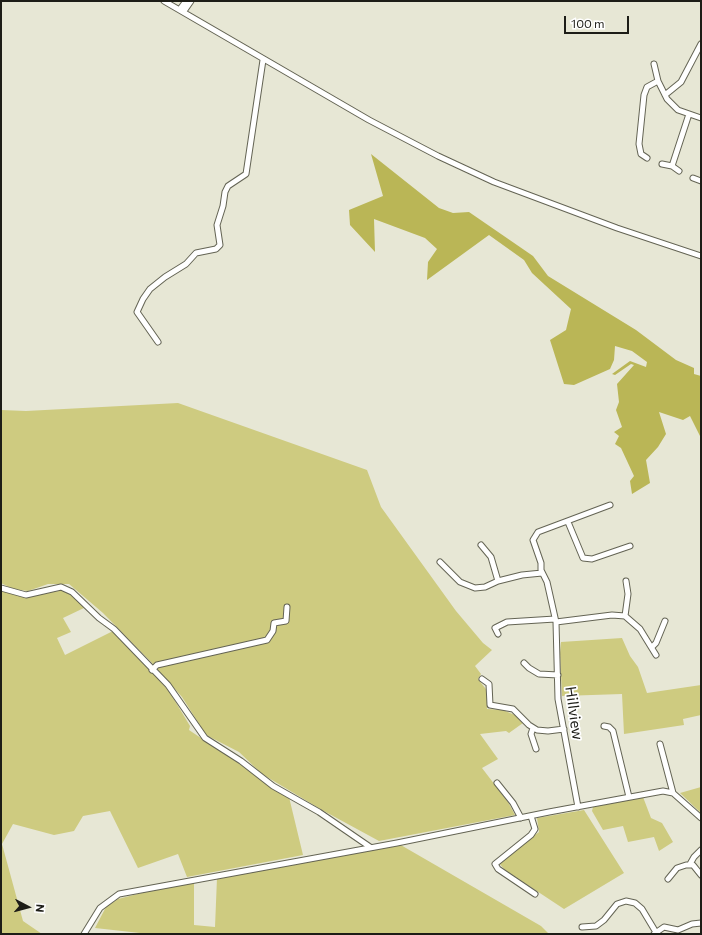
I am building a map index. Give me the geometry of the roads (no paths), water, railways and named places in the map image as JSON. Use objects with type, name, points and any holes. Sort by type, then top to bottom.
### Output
[{"type":"street","points":[[164,1],[182,10],[263,60],[369,120],[438,156],[494,182],[617,228],[701,256]]},
{"type":"street","points":[[182,10],[186,1]]},
{"type":"street","points":[[182,10],[191,1]]},
{"type":"street","points":[[665,95],[681,82],[701,44]]},
{"type":"street","points":[[158,342],[137,312],[142,299],[150,289],[165,277],[186,264],[196,253],[216,249],[220,245],[217,224],[223,206],[225,192],[228,186],[246,174],[263,60]]},
{"type":"street","points":[[654,64],[658,82],[665,95],[678,110],[701,118]]},
{"type":"street","points":[[647,158],[641,154],[639,144],[644,95],[647,87],[658,82]]},
{"type":"street","points":[[672,166],[689,114]]},
{"type":"street","points":[[662,164],[672,166],[679,171]]},
{"type":"street","points":[[693,178],[701,181]]},
{"type":"street","points":[[610,505],[568,522],[583,558],[592,559],[630,546]]},
{"type":"street","name":"Hillview","points":[[568,522],[536,534],[534,544],[541,563],[542,573],[556,620],[558,699],[578,807]]},
{"type":"street","points":[[481,545],[491,557],[498,581]]},
{"type":"street","points":[[440,562],[460,582],[470,587],[481,588],[498,581],[522,575],[542,573]]},
{"type":"street","points":[[625,616],[628,594],[626,581]]},
{"type":"street","points":[[1,588],[26,594],[61,588],[68,590],[80,598],[99,618],[114,629],[168,686],[205,738],[241,761],[273,786],[319,812],[370,847]]},
{"type":"street","points":[[152,670],[157,665],[267,640],[273,631],[274,623],[286,621],[287,607]]},
{"type":"street","points":[[498,634],[495,628],[507,622],[556,620],[612,615],[625,616],[640,629],[656,655]]},
{"type":"street","points":[[652,647],[656,643],[665,621]]},
{"type":"street","points":[[524,662],[529,668],[539,674],[558,674]]},
{"type":"street","points":[[482,679],[489,684],[490,705],[513,709],[534,728],[548,731],[564,729]]},
{"type":"street","points":[[604,726],[609,727],[613,731],[629,797]]},
{"type":"street","points":[[534,728],[531,734],[536,749]]},
{"type":"street","points":[[660,744],[673,793],[701,818]]},
{"type":"street","points":[[497,782],[514,803],[521,818]]},
{"type":"street","points":[[84,934],[100,908],[119,894],[629,797],[663,792],[673,793]]},
{"type":"street","points":[[531,816],[535,829],[531,835],[495,864],[498,869],[535,894]]},
{"type":"street","points":[[690,864],[701,850]]},
{"type":"street","points":[[668,879],[677,868],[683,865],[690,864],[701,874]]},
{"type":"street","points":[[582,927],[596,926],[604,920],[616,904],[626,900],[635,903],[642,908],[656,933],[664,927],[678,930],[692,924],[701,923]]}]
